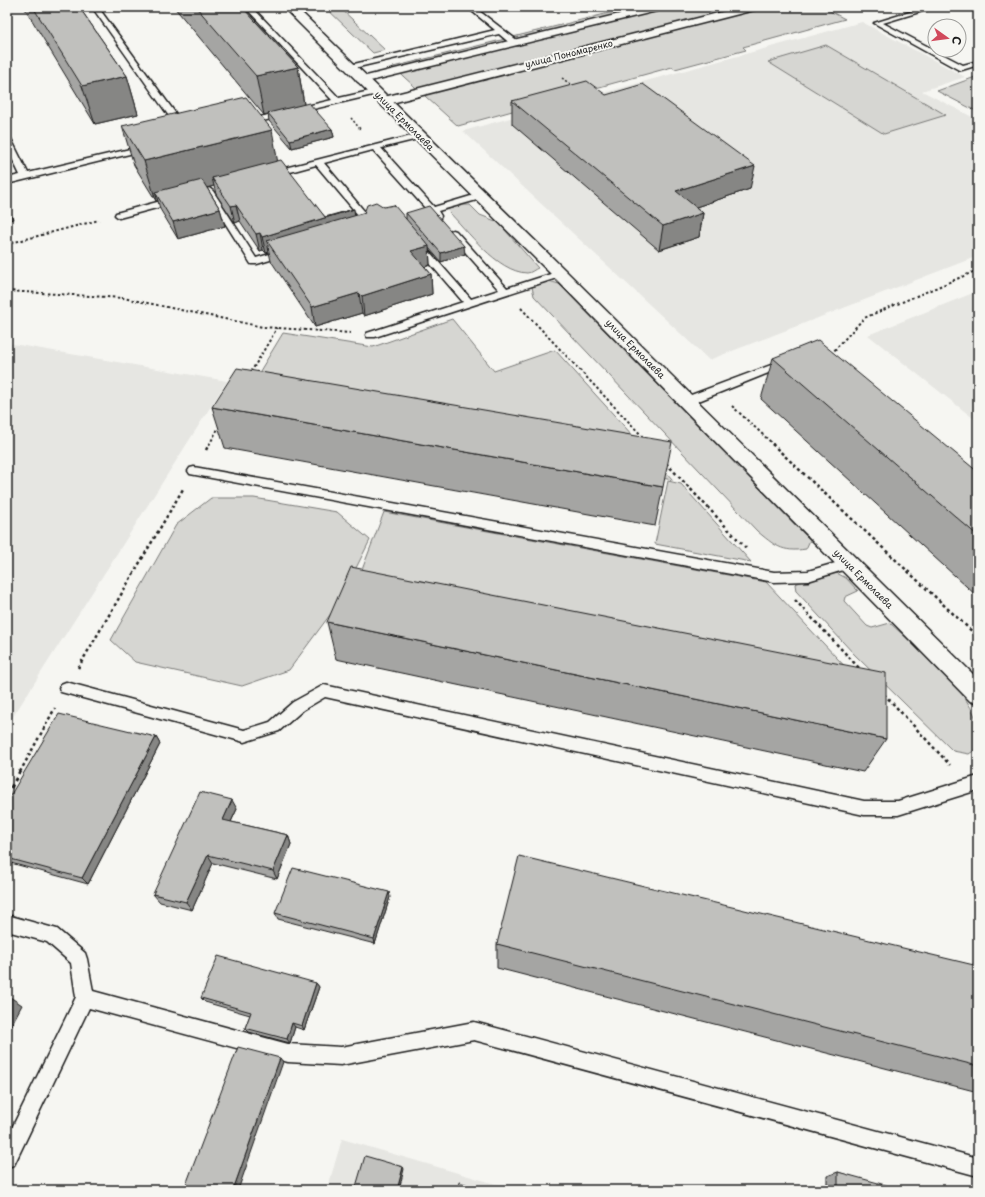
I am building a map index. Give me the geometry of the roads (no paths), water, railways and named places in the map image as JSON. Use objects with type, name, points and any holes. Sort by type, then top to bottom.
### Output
[{"type":"street","name":"улица Ермолаева","points":[[288,7],[560,274],[978,694]]},
{"type":"street","points":[[374,91],[515,43],[661,7]]},
{"type":"street","name":"улица Пономаренко","points":[[374,91],[754,7]]},
{"type":"lane","points":[[95,7],[188,137]]},
{"type":"lane","points":[[248,7],[337,101]]},
{"type":"lane","points":[[470,7],[515,43]]},
{"type":"lane","points":[[933,7],[877,23],[962,68],[978,63]]},
{"type":"lane","points":[[350,67],[501,31]]},
{"type":"lane","points":[[240,124],[374,91]]},
{"type":"lane","points":[[267,176],[419,136]]},
{"type":"lane","points":[[7,139],[25,177]]},
{"type":"lane","points":[[7,181],[157,145]]},
{"type":"lane","points":[[376,147],[506,292]]},
{"type":"lane","points":[[318,162],[370,219],[363,222],[363,229]]},
{"type":"lane","points":[[209,191],[254,262],[298,249]]},
{"type":"lane","points":[[405,218],[481,196]]},
{"type":"lane","points":[[119,215],[186,197]]},
{"type":"lane","points":[[413,238],[469,303]]},
{"type":"lane","points":[[371,335],[560,274]]},
{"type":"lane","points":[[687,401],[794,359],[808,358],[822,363]]},
{"type":"lane","points":[[194,471],[774,577],[808,576],[849,564]]},
{"type":"lane","points":[[66,688],[244,736],[274,727],[298,706],[324,690],[864,808],[898,808],[974,784]]},
{"type":"lane","points":[[7,923],[51,935],[79,959],[85,998],[7,1158]]},
{"type":"lane","points":[[85,998],[288,1053],[341,1056],[474,1031],[978,1167]]}]
